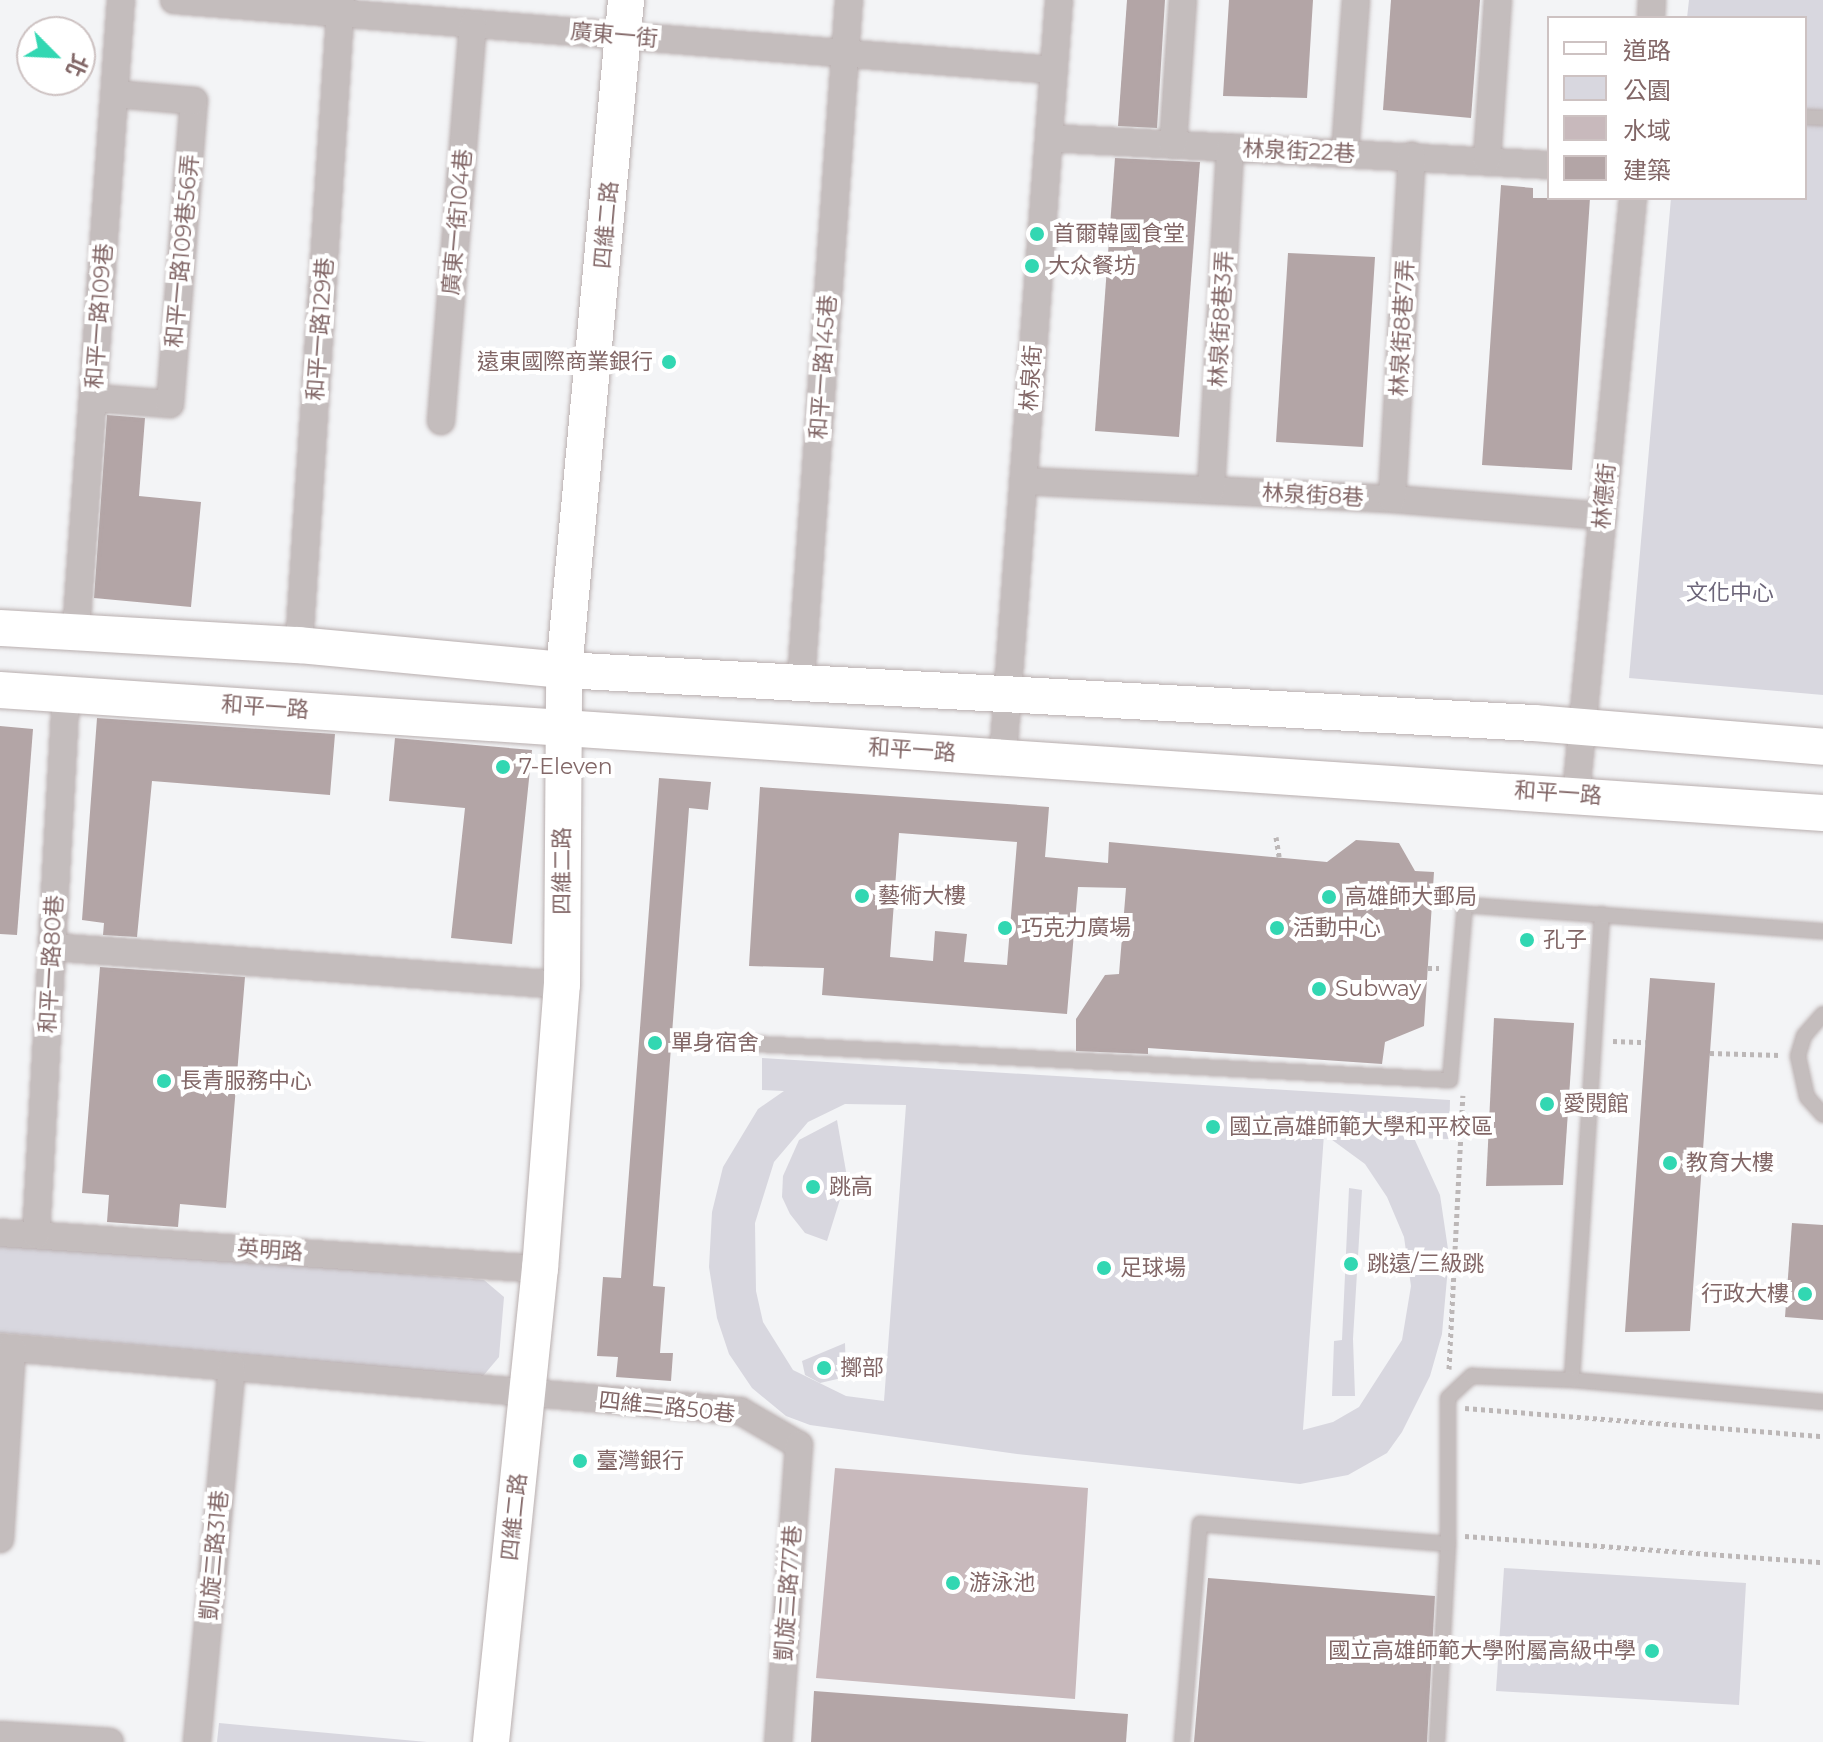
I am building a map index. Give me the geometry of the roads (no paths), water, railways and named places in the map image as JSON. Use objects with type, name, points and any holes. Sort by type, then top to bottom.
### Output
[{"type":"street","name":"和平一路109巷","points":[[76,632],[121,0]]},
{"type":"street","name":"廣東一街","points":[[174,0],[341,7],[473,24],[1054,70]]},
{"type":"street","name":"四維二路","points":[[491,1742],[540,1269],[562,985],[561,726],[564,670],[626,0]]},
{"type":"street","name":"和平一路145巷","points":[[801,681],[849,0]]},
{"type":"street","name":"林泉街","points":[[1003,756],[1059,0]]},
{"type":"street","points":[[1173,145],[1183,0]]},
{"type":"street","points":[[1345,153],[1356,0]]},
{"type":"street","points":[[1487,160],[1498,0]]},
{"type":"street","name":"和平一路129巷","points":[[299,645],[341,7]]},
{"type":"street","name":"廣東一街104巷","points":[[441,421],[473,24]]},
{"type":"street","name":"和平一路109巷56弄","points":[[94,398],[170,404],[194,101],[115,94]]},
{"type":"street","name":"林泉街22巷","points":[[1049,138],[1547,165]]},
{"type":"street","name":"林泉街8巷3弄","points":[[1211,490],[1230,148]]},
{"type":"street","name":"林泉街8巷7弄","points":[[1392,499],[1412,156]]},
{"type":"street","name":"林德街","points":[[1576,794],[1633,200]]},
{"type":"street","name":"林泉街8巷","points":[[1023,481],[1392,499],[1603,516]]},
{"type":"street","points":[[0,628],[299,645],[564,670],[1582,727],[1823,747]]},
{"type":"street","name":"和平一路","points":[[0,690],[1823,813]]},
{"type":"street","name":"和平一路80巷","points":[[36,1235],[66,694]]},
{"type":"street","points":[[52,947],[562,985]]},
{"type":"street","name":"英明路","points":[[0,1233],[540,1269]]},
{"type":"street","points":[[0,1539],[6,1347],[527,1394]]},
{"type":"street","name":"凱旋二路31巷","points":[[197,1742],[232,1368]]},
{"type":"street","name":"四維二路50巷","points":[[527,1394],[740,1411],[799,1445]]},
{"type":"street","name":"凱旋二路77巷","points":[[778,1742],[799,1445]]},
{"type":"street","points":[[0,1735],[110,1742]]},
{"type":"lane","points":[[756,1044],[1450,1080],[1465,905],[1823,931]]},
{"type":"lane","points":[[1572,1380],[1602,914]]},
{"type":"lane","points":[[1823,1014],[1804,1036],[1798,1056],[1807,1097],[1823,1115]]},
{"type":"lane","points":[[1437,1742],[1451,1541],[1448,1398],[1472,1376],[1572,1380],[1823,1402]]},
{"type":"lane","points":[[1182,1742],[1200,1524],[1451,1541]]},
{"type":"water","name":"游泳池","points":[[835,1468],[1088,1488],[1075,1699],[816,1678]]},
{"type":"place","name":"首爾韓國食堂","points":[[1037,234]]},
{"type":"place","name":"大众餐坊","points":[[1032,266]]},
{"type":"place","name":"遠東國際商業銀行","points":[[669,362]]},
{"type":"place","name":"7-Eleven","points":[[503,767]]},
{"type":"place","name":"藝術大樓","points":[[862,896]]},
{"type":"place","name":"高雄師大郵局","points":[[1329,897]]},
{"type":"place","name":"巧克力廣場","points":[[1005,928]]},
{"type":"place","name":"活動中心","points":[[1277,928]]},
{"type":"place","name":"孔子","points":[[1527,940]]},
{"type":"place","name":"Subway","points":[[1319,989]]},
{"type":"place","name":"單身宿舍","points":[[655,1043]]},
{"type":"place","name":"長青服務中心","points":[[164,1081]]},
{"type":"place","name":"愛閱館","points":[[1547,1104]]},
{"type":"place","name":"國立高雄師範大學和平校區","points":[[1213,1127]]},
{"type":"place","name":"教育大樓","points":[[1670,1163]]},
{"type":"place","name":"跳高","points":[[813,1187]]},
{"type":"place","name":"跳遠/三級跳","points":[[1351,1264]]},
{"type":"place","name":"足球場","points":[[1104,1268]]},
{"type":"place","name":"行政大樓","points":[[1805,1294]]},
{"type":"place","name":"擲部","points":[[824,1368]]},
{"type":"place","name":"臺灣銀行","points":[[580,1461]]},
{"type":"place","name":"游泳池","points":[[953,1583]]},
{"type":"place","name":"國立高雄師範大學附屬高級中學","points":[[1652,1651]]},
{"type":"park label","name":"文化中心","points":[[1730,593]]}]
